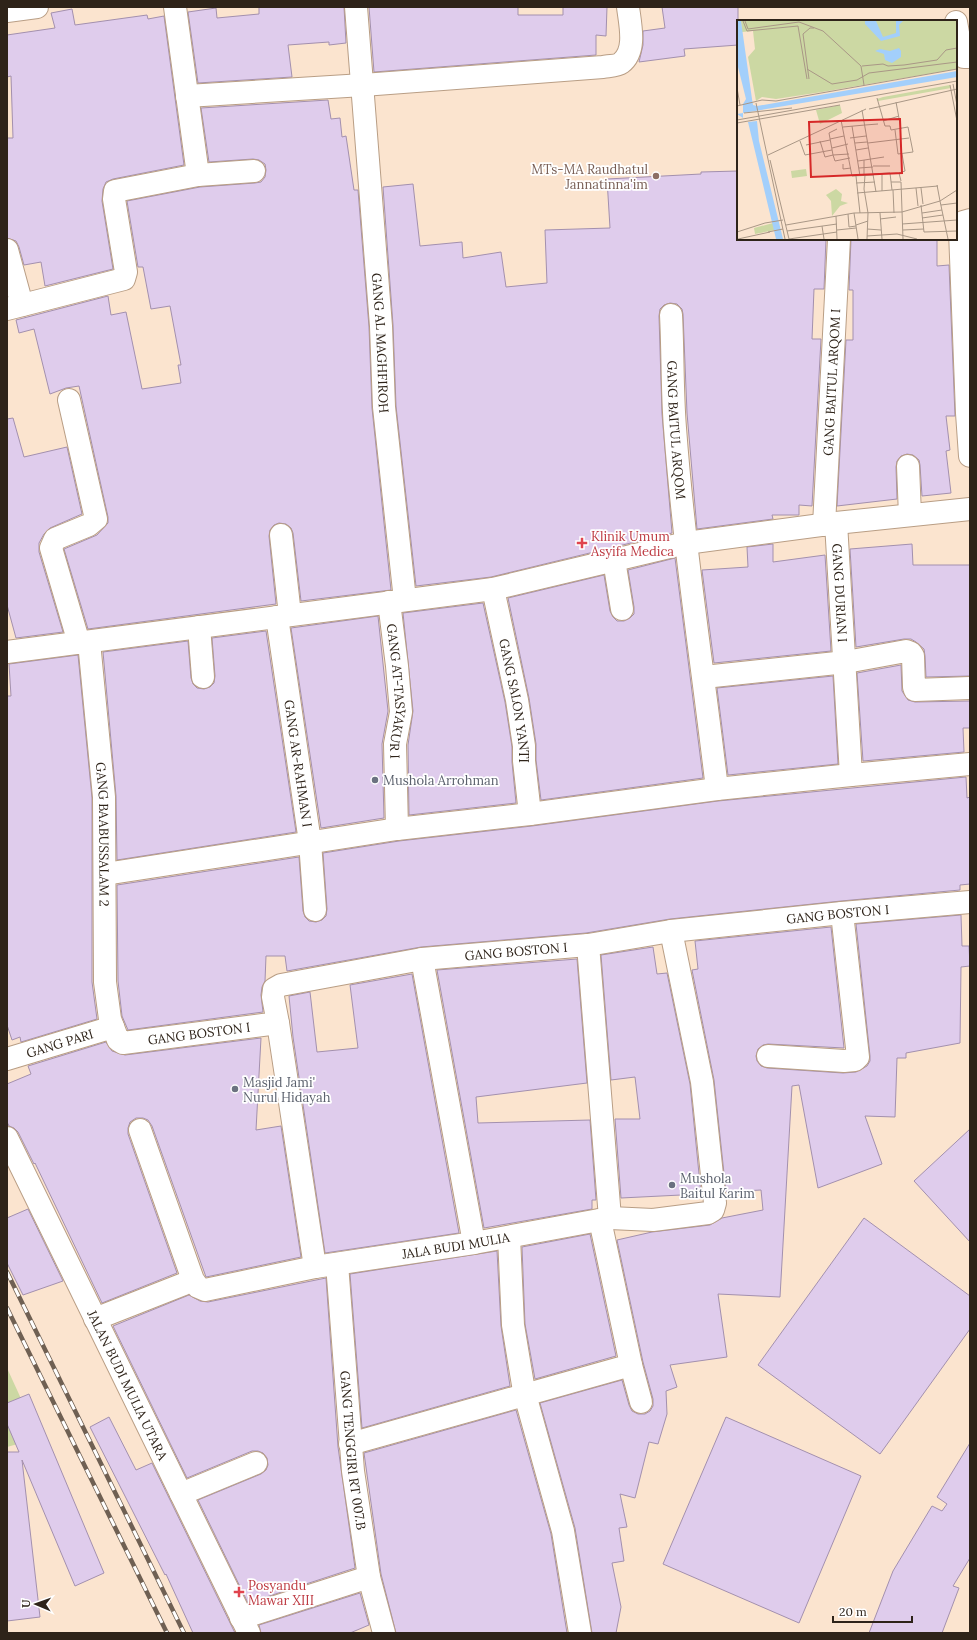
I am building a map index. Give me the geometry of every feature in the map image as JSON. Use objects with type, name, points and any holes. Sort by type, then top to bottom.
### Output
[{"type":"street","points":[[7,11],[37,7]]},
{"type":"street","points":[[175,7],[198,175]]},
{"type":"street","name":"GANG AL MAGHFIROH","points":[[356,7],[382,326],[384,407],[397,601]]},
{"type":"street","points":[[187,96],[363,85],[603,67],[621,64],[630,52],[631,36],[628,7]]},
{"type":"street","points":[[954,7],[956,20]]},
{"type":"street","points":[[957,27],[962,55],[970,57]]},
{"type":"street","points":[[7,250],[14,307],[124,279],[126,272],[114,196],[115,191],[198,175],[254,170]]},
{"type":"street","points":[[970,220],[964,222],[960,231],[968,366],[970,456]]},
{"type":"street","name":"GANG BAITUL ARQOM I","points":[[830,524],[839,240]]},
{"type":"street","name":"GANG BAITUL ARQOM","points":[[672,316],[674,414],[686,543],[717,789]]},
{"type":"street","name":"GANG BAABUSSALAM 2","points":[[69,400],[96,519],[89,525],[55,539],[52,548],[84,642],[104,797],[105,982],[110,1020],[113,1027]]},
{"type":"street","points":[[908,466],[910,515]]},
{"type":"street","points":[[7,652],[492,589],[686,543],[830,524],[970,509]]},
{"type":"street","name":"GANG DURIAN I","points":[[830,524],[846,662],[851,775]]},
{"type":"street","name":"GANG AR-RAHMAN I","points":[[281,535],[284,616],[310,842],[315,910]]},
{"type":"street","points":[[614,560],[622,609]]},
{"type":"street","name":"GANG SALON YANTI","points":[[492,589],[518,708],[524,746],[524,761],[530,814]]},
{"type":"street","name":"GANG AT-TASYAKUR I","points":[[397,601],[398,666],[401,712],[395,744],[397,829]]},
{"type":"street","points":[[199,627],[203,677]]},
{"type":"street","points":[[704,677],[846,662],[906,651],[911,652],[913,656],[915,690],[970,688]]},
{"type":"street","points":[[104,874],[397,829],[530,814],[717,789],[970,764]]},
{"type":"street","name":"GANG BOSTON I","points":[[113,1027],[118,1040],[123,1043],[278,1023],[273,997],[274,990],[281,985],[422,959],[588,945],[671,931],[842,912],[970,902]]},
{"type":"street","points":[[768,1056],[844,1061],[855,1060],[858,1057],[842,912]]},
{"type":"street","name":"JALA BUDI MULIA","points":[[140,1130],[193,1280],[198,1287],[205,1290],[315,1267],[474,1243],[605,1219],[653,1220],[708,1213],[713,1210],[714,1203],[702,1082],[671,931]]},
{"type":"street","points":[[588,945],[605,1219],[631,1365],[641,1402]]},
{"type":"street","points":[[422,959],[474,1243]]},
{"type":"street","points":[[278,1023],[315,1267]]},
{"type":"street","name":"GANG PARI","points":[[7,1059],[113,1027]]},
{"type":"street","name":"JALAN BUDI MULIA UTARA","points":[[7,1138],[245,1625]]},
{"type":"street","points":[[509,1237],[513,1325],[525,1394],[563,1531],[580,1633]]},
{"type":"street","name":"GANG TENGGIRI RT 007.B","points":[[337,1264],[350,1444],[369,1576],[384,1633]]},
{"type":"street","points":[[96,1319],[184,1284]]},
{"type":"street","points":[[350,1444],[631,1365]]},
{"type":"street","points":[[181,1494],[256,1463]]},
{"type":"street","points":[[245,1625],[369,1576]]},
{"type":"green space","points":[[7,1368],[39,1438],[7,1447]]},
{"type":"building","points":[[259,7],[344,7],[346,43],[329,45],[329,42],[288,45],[292,77],[198,83],[188,12],[216,8],[217,18],[259,14]]},
{"type":"building","points":[[369,7],[518,7],[518,15],[563,15],[563,7],[607,7],[606,36],[596,35],[596,55],[374,72]]},
{"type":"building","points":[[662,7],[738,7],[737,45],[684,49],[685,56],[639,62],[643,45],[643,31],[665,28]]},
{"type":"building","points":[[72,9],[75,25],[147,15],[148,19],[164,16],[184,165],[113,179],[106,182],[103,189],[102,201],[113,269],[45,286],[41,262],[24,265],[16,241],[7,238],[7,138],[13,138],[11,76],[7,77],[7,35],[55,28],[51,13]]},
{"type":"building","points":[[328,100],[331,119],[340,118],[342,137],[346,136],[354,190],[358,190],[369,327],[372,408],[391,590],[301,601],[293,533],[291,528],[286,524],[279,523],[274,525],[270,530],[269,536],[276,604],[88,629],[64,549],[97,535],[108,523],[108,517],[79,386],[66,388],[50,394],[34,329],[19,333],[16,320],[108,296],[111,315],[126,312],[142,389],[181,383],[178,365],[181,365],[170,306],[151,309],[143,267],[138,267],[127,201],[200,187],[261,182],[265,177],[265,164],[259,160],[253,159],[209,162],[201,108]]},
{"type":"building","points":[[737,171],[737,240],[826,240],[824,289],[814,289],[812,339],[821,339],[812,506],[799,505],[799,515],[772,515],[773,519],[697,529],[687,413],[683,314],[682,309],[677,304],[670,303],[664,305],[660,309],[659,316],[662,414],[672,533],[491,577],[416,586],[396,406],[393,325],[383,187],[413,184],[420,246],[462,242],[463,258],[501,252],[506,287],[547,283],[545,230],[610,228],[607,179],[701,174],[701,172]]},
{"type":"building","points":[[851,240],[937,240],[937,266],[949,265],[955,416],[946,416],[950,450],[946,451],[951,493],[922,496],[919,460],[913,455],[907,454],[901,456],[897,461],[897,499],[837,506],[846,340],[853,340],[853,290],[849,290]]},
{"type":"building","points":[[13,418],[24,457],[67,447],[82,514],[50,528],[44,534],[39,543],[39,552],[63,632],[16,638],[7,605],[7,419]]},
{"type":"building","points":[[773,544],[773,562],[825,555],[831,651],[714,663],[702,570],[748,567],[747,547]]},
{"type":"building","points":[[912,544],[913,565],[970,565],[970,676],[926,677],[924,649],[911,639],[856,647],[850,549]]},
{"type":"building","points":[[675,558],[703,778],[541,800],[536,760],[536,744],[529,698],[508,598],[604,575],[610,611],[617,621],[624,621],[634,614],[628,570]]},
{"type":"building","points":[[483,603],[505,702],[512,747],[516,803],[409,815],[408,745],[413,711],[403,613]]},
{"type":"building","points":[[378,616],[388,711],[382,744],[384,818],[321,828],[291,628]]},
{"type":"building","points":[[266,631],[296,832],[117,860],[116,796],[103,652],[188,641],[191,678],[193,684],[197,688],[204,689],[210,687],[214,683],[215,676],[212,638]]},
{"type":"building","points":[[78,655],[92,798],[92,982],[97,1019],[21,1042],[20,1037],[12,1040],[7,1025],[7,696],[11,696],[9,664]]},
{"type":"building","points":[[901,665],[902,691],[908,700],[915,702],[970,701],[970,728],[963,728],[964,752],[863,761],[857,673]]},
{"type":"building","points":[[833,676],[838,764],[728,775],[717,688]]},
{"type":"building","points":[[966,777],[967,798],[970,797],[970,884],[960,885],[960,890],[670,919],[586,933],[421,947],[287,971],[285,956],[266,956],[265,981],[262,987],[261,995],[263,1012],[128,1030],[122,1016],[118,981],[117,885],[299,857],[303,911],[305,917],[309,921],[316,922],[322,920],[326,916],[327,909],[323,853],[399,841],[532,826],[718,801]]},
{"type":"building","points":[[961,915],[962,946],[969,946],[970,966],[961,967],[960,1043],[906,1053],[906,1058],[897,1058],[895,1117],[865,1116],[882,1164],[818,1188],[799,1085],[792,1086],[780,1297],[718,1294],[727,1357],[670,1365],[677,1387],[666,1391],[667,1414],[658,1444],[649,1442],[635,1498],[620,1494],[627,1527],[619,1528],[624,1561],[612,1563],[621,1607],[616,1633],[592,1633],[575,1528],[540,1403],[622,1380],[632,1411],[638,1414],[645,1414],[650,1411],[653,1406],[653,1399],[643,1362],[617,1240],[652,1232],[710,1225],[722,1218],[763,1210],[761,1190],[726,1192],[714,1080],[692,970],[698,969],[695,941],[831,927],[844,1048],[768,1044],[763,1045],[758,1049],[756,1056],[757,1061],[761,1066],[767,1068],[843,1073],[856,1072],[867,1066],[870,1061],[870,1056],[856,924]]},
{"type":"building","points":[[653,947],[657,974],[667,973],[690,1084],[701,1194],[621,1198],[615,1119],[640,1119],[635,1077],[611,1080],[601,955]]},
{"type":"building","points":[[577,959],[587,1083],[476,1097],[478,1123],[590,1120],[596,1200],[592,1200],[592,1209],[484,1228],[437,970]]},
{"type":"building","points":[[412,974],[459,1233],[325,1253],[293,1037],[289,996],[310,992],[317,1052],[358,1048],[350,985]]},
{"type":"building","points":[[261,1038],[256,1130],[281,1126],[301,1257],[206,1277],[152,1126],[148,1120],[136,1118],[130,1122],[128,1134],[177,1273],[102,1303],[35,1163],[34,1164],[18,1132],[9,1126],[7,1122],[7,1084],[31,1074],[28,1066],[106,1042],[112,1051],[125,1055]]},
{"type":"building","points":[[970,1129],[970,1242],[914,1181]]},
{"type":"building","points":[[28,1209],[63,1281],[23,1295],[7,1263],[7,1218]]},
{"type":"building","points":[[864,1218],[970,1296],[970,1329],[880,1454],[758,1365]]},
{"type":"building","points":[[590,1234],[616,1356],[535,1379],[525,1324],[522,1247]]},
{"type":"building","points":[[497,1251],[501,1326],[510,1386],[362,1428],[350,1274]]},
{"type":"building","points":[[326,1278],[338,1447],[355,1568],[248,1603],[198,1500],[261,1474],[266,1470],[268,1465],[267,1458],[263,1453],[252,1451],[187,1478],[113,1326],[189,1295],[200,1301],[208,1302]]},
{"type":"building","points":[[29,1394],[104,1573],[75,1586],[22,1460],[40,1617],[7,1621],[7,1452],[19,1452],[7,1424],[7,1403]]},
{"type":"building","points":[[516,1410],[551,1534],[567,1633],[396,1633],[381,1574],[364,1453]]},
{"type":"building","points":[[109,1417],[136,1470],[152,1463],[235,1633],[193,1633],[166,1574],[165,1575],[90,1427]]},
{"type":"building","points":[[726,1417],[861,1476],[799,1623],[663,1564]]},
{"type":"building","points":[[970,1443],[970,1558],[953,1586],[959,1588],[942,1633],[869,1633],[893,1571],[932,1506],[942,1511],[947,1504],[937,1497]]},
{"type":"building","points":[[360,1593],[369,1625],[350,1633],[261,1633],[259,1625]]},
{"type":"railway","points":[[7,1272],[184,1633]]},
{"type":"railway","points":[[7,1308],[167,1633]]},
{"type":"place","name":"MTs-MA Raudhatul Jannatinna'im","points":[[656,176]]},
{"type":"place","name":"Klinik Umum Asyifa Medica","points":[[582,543]]},
{"type":"place","name":"Mushola Arrohman","points":[[375,780]]},
{"type":"place","name":"Masjid Jami' Nurul Hidayah","points":[[235,1089]]},
{"type":"place","name":"Mushola Baitul Karim","points":[[672,1185]]},
{"type":"place","name":"Posyandu Mawar XIII","points":[[239,1592]]}]
